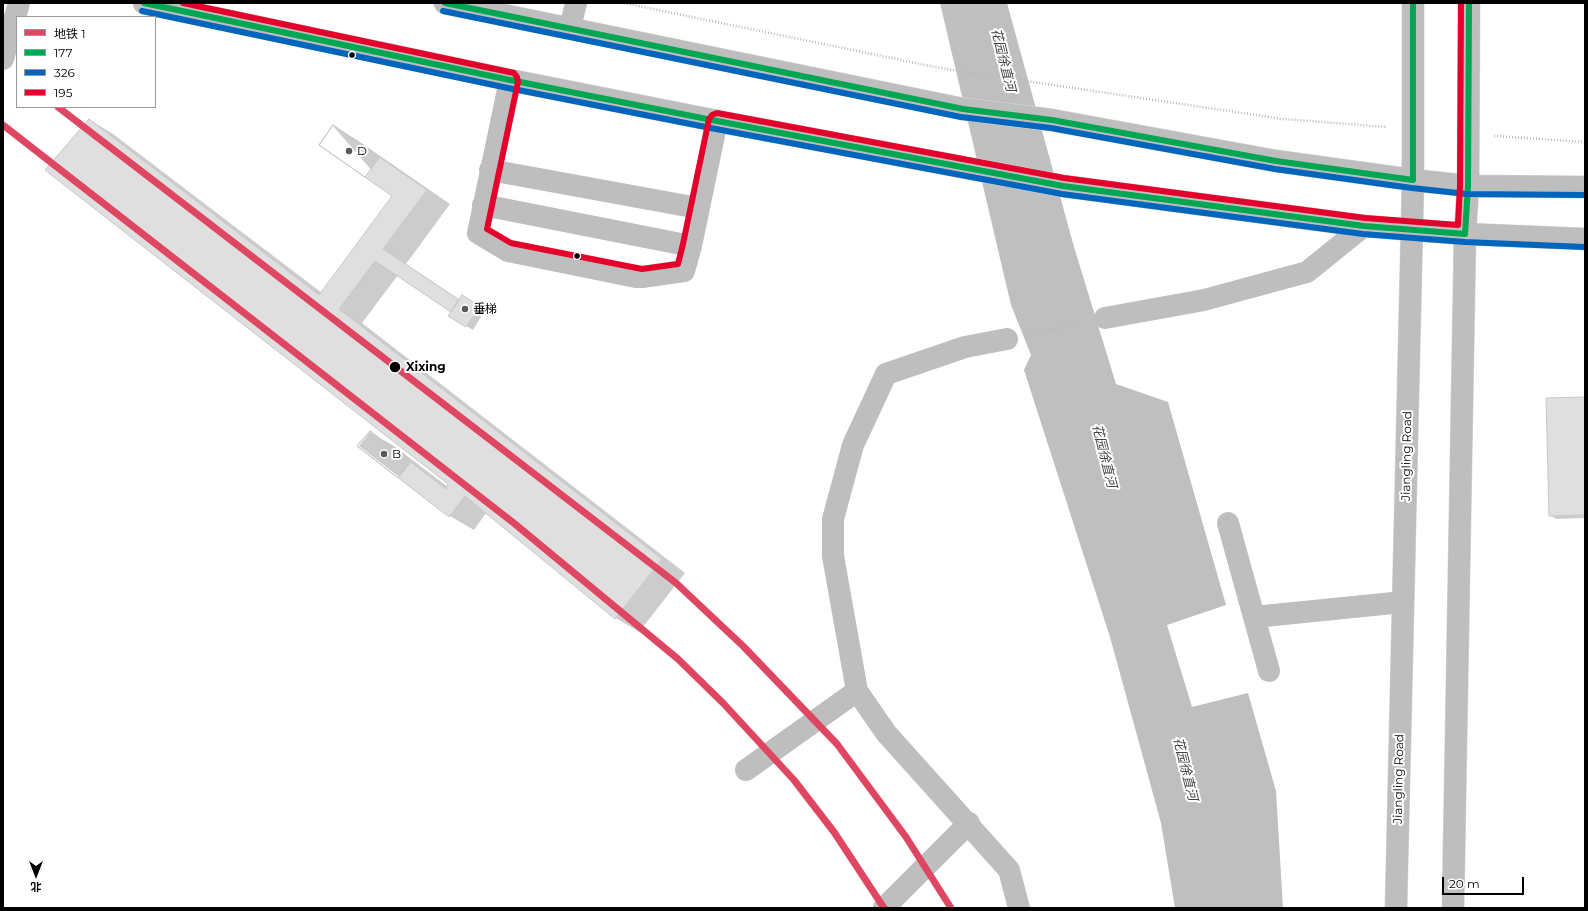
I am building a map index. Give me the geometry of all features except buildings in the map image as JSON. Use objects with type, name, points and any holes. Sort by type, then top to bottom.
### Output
[{"type":"main road","points":[[3,59],[19,3]]},
{"type":"main road","points":[[144,3],[510,80],[717,121],[971,167],[1063,186],[1364,226],[1465,234],[1585,239]]},
{"type":"main road","points":[[445,3],[963,109],[1052,120],[1276,161],[1468,186],[1585,187]]},
{"type":"main road","points":[[570,28],[576,3]]},
{"type":"main road","name":"Jiangling Road","points":[[1396,908],[1413,180],[1413,3]]},
{"type":"main road","points":[[1453,908],[1465,234],[1468,186],[1469,3]]},
{"type":"main road","points":[[510,80],[478,233],[508,251],[642,278],[684,271],[691,246],[717,121]]},
{"type":"main road","points":[[490,170],[698,208]]},
{"type":"main road","points":[[484,205],[691,246]]},
{"type":"main road","points":[[1105,318],[1204,300],[1307,272],[1364,226]]},
{"type":"main road","points":[[1007,339],[966,347],[886,374],[853,445],[833,519],[833,556],[857,691],[886,733],[969,823],[1009,870],[1019,908]]},
{"type":"main road","points":[[1228,523],[1269,671]]},
{"type":"main road","points":[[1254,618],[1403,602]]},
{"type":"main road","points":[[746,770],[857,691]]},
{"type":"main road","points":[[884,908],[969,823]]},
{"type":"path","points":[[624,3],[945,68],[1283,119],[1413,130]]},
{"type":"path","points":[[1468,134],[1585,142]]},
{"type":"path","points":[[1007,339],[1105,318]]},
{"type":"water","name":"花园徐直河","points":[[940,3],[1007,3],[1074,247],[1116,384],[1168,402],[1226,605],[1167,625],[1192,707],[1248,693],[1276,791],[1283,908],[1175,908],[1161,823],[1110,637],[1024,370],[1031,355],[1011,305]]},
{"type":"metro line","name":"1","points":[[59,108],[676,583],[743,646],[837,744],[906,837],[951,908]]},
{"type":"metro line","name":"1","points":[[3,125],[515,524],[678,659],[723,703],[794,780],[834,832],[884,908]]},
{"type":"transit line","name":"177","points":[[144,3],[510,80],[717,121],[1063,186],[1364,226],[1465,234],[1468,186],[1469,3]]},
{"type":"transit line","name":"195","points":[[183,3],[514,73],[518,82],[487,229],[511,243],[642,269],[678,264],[709,119],[712,115],[717,113],[1064,178],[1365,218],[1458,225],[1460,186],[1461,3]]},
{"type":"transit line","name":"177","points":[[445,3],[963,109],[1052,120],[1276,161],[1413,180],[1413,3]]},
{"type":"transit line","name":"326","points":[[142,11],[508,88],[1062,194],[1363,234],[1465,242],[1585,247]]},
{"type":"transit line","name":"326","points":[[443,11],[961,117],[1051,128],[1275,169],[1467,194],[1585,195]]},
{"type":"place","name":"D","points":[[349,151]]},
{"type":"place","name":"垂梯","points":[[465,309]]},
{"type":"place","name":"Xixing","points":[[395,367]]},
{"type":"place","name":"B","points":[[384,454]]}]
